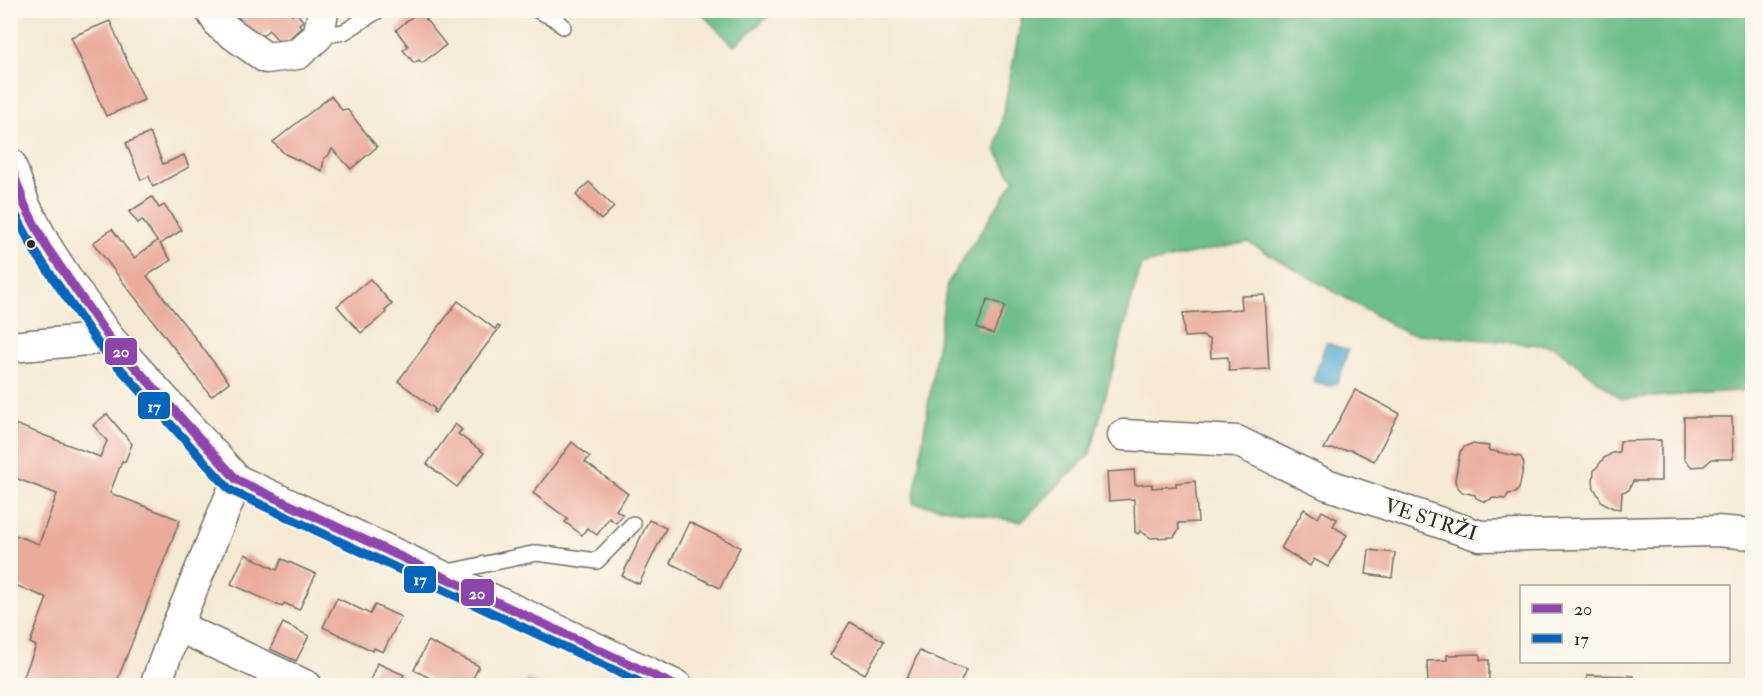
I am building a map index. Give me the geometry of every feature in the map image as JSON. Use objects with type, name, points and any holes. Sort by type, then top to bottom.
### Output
[{"type":"street","points":[[210,10],[220,25],[266,58],[298,54],[319,23]]},
{"type":"street","points":[[10,163],[25,206],[46,246],[109,338],[237,480],[676,686]]},
{"type":"street","points":[[10,347],[109,338]]},
{"type":"street","name":"VE STRŽI","points":[[1123,435],[1237,441],[1326,484],[1480,536],[1716,531],[1752,534]]},
{"type":"street","points":[[155,686],[237,480]]},
{"type":"street","points":[[177,626],[307,686]]},
{"type":"lane","points":[[319,23],[344,32],[379,10]]},
{"type":"lane","points":[[537,10],[554,18],[563,26]]},
{"type":"lane","points":[[438,574],[537,553],[597,561],[633,524]]},
{"type":"green space","points":[[699,11],[774,11],[734,46]]},
{"type":"green space","points":[[1023,11],[1752,11],[1752,390],[1621,399],[1553,346],[1406,333],[1248,242],[1141,265],[1090,454],[1021,522],[913,503],[947,284],[1015,179],[996,150]]},
{"type":"water","points":[[1326,343],[1348,350],[1338,382],[1328,386],[1313,381]]},
{"type":"building","points":[[233,10],[287,10],[292,15],[296,12],[303,21],[299,24],[302,27],[282,45],[269,30],[256,41]]},
{"type":"building","points":[[419,11],[446,45],[422,63],[419,60],[414,63],[403,50],[408,46],[396,30]]},
{"type":"building","points":[[110,21],[144,100],[106,116],[71,37]]},
{"type":"building","points":[[331,96],[342,110],[347,109],[377,147],[351,169],[332,149],[324,158],[322,171],[285,154],[273,142]]},
{"type":"building","points":[[150,133],[163,164],[184,155],[189,167],[153,187],[149,176],[141,180],[126,143]]},
{"type":"building","points":[[589,182],[614,207],[601,220],[576,195]]},
{"type":"building","points":[[152,197],[159,208],[164,205],[182,230],[160,244],[171,260],[147,276],[229,382],[211,396],[93,243],[112,229],[134,258],[157,241],[142,220],[138,223],[129,212]]},
{"type":"building","points":[[370,279],[392,304],[385,311],[386,313],[361,333],[337,306]]},
{"type":"building","points":[[1265,295],[1269,369],[1229,371],[1228,357],[1211,358],[1210,340],[1203,336],[1184,337],[1183,313],[1242,309],[1241,296]]},
{"type":"building","points":[[988,299],[1005,306],[993,334],[977,327]]},
{"type":"building","points":[[458,301],[495,329],[500,327],[435,413],[433,412],[435,409],[398,381]]},
{"type":"building","points":[[1355,390],[1399,413],[1374,461],[1352,450],[1324,449]]},
{"type":"building","points":[[107,414],[132,444],[125,462],[122,461],[110,493],[180,520],[115,686],[41,686],[23,678],[36,646],[30,643],[47,598],[10,583],[10,533],[39,544],[57,494],[10,476],[10,422],[100,457],[107,441],[93,425]]},
{"type":"building","points":[[1684,417],[1732,417],[1733,459],[1712,459],[1704,466],[1692,467],[1684,459]]},
{"type":"building","points":[[455,424],[462,430],[458,434],[484,453],[457,487],[427,464]]},
{"type":"building","points":[[1661,440],[1661,481],[1633,481],[1629,490],[1622,492],[1621,509],[1613,508],[1602,502],[1594,488],[1594,471],[1604,458],[1619,452],[1620,441]]},
{"type":"building","points":[[572,442],[590,457],[585,462],[628,494],[616,510],[623,515],[616,523],[609,518],[597,535],[587,528],[582,535],[565,522],[568,519],[533,493]]},
{"type":"building","points":[[1471,444],[1489,446],[1488,450],[1521,457],[1524,464],[1519,489],[1515,493],[1508,494],[1506,499],[1493,498],[1485,502],[1476,498],[1475,495],[1462,492],[1455,480],[1460,452]]},
{"type":"building","points":[[1134,470],[1135,485],[1152,484],[1152,488],[1176,486],[1176,483],[1195,481],[1198,522],[1178,523],[1179,529],[1174,537],[1151,538],[1140,531],[1138,534],[1135,532],[1134,499],[1109,501],[1107,472]]},
{"type":"building","points":[[1304,509],[1318,518],[1322,511],[1337,519],[1333,526],[1347,535],[1328,567],[1314,559],[1310,566],[1281,548]]},
{"type":"building","points":[[649,520],[666,528],[639,584],[622,576]]},
{"type":"building","points":[[689,522],[740,547],[720,588],[670,563]]},
{"type":"building","points":[[1369,550],[1395,553],[1392,578],[1366,574]]},
{"type":"building","points":[[245,554],[277,570],[282,559],[316,574],[299,610],[284,603],[282,607],[231,584]]},
{"type":"building","points":[[337,598],[370,614],[375,605],[401,617],[383,652],[374,648],[373,651],[323,627]]},
{"type":"building","points":[[850,622],[884,641],[865,674],[830,655]]},
{"type":"building","points":[[283,623],[309,636],[296,661],[270,649]]},
{"type":"building","points":[[428,641],[479,666],[469,686],[445,686],[414,670]]},
{"type":"building","points":[[919,651],[966,670],[959,686],[904,686]]},
{"type":"building","points":[[1480,654],[1480,660],[1489,660],[1489,686],[1428,686],[1427,661],[1447,660],[1447,655]]},
{"type":"building","points":[[377,663],[404,675],[399,686],[368,686]]},
{"type":"building","points":[[1587,675],[1633,676],[1633,686],[1587,686]]},
{"type":"building","points":[[527,679],[541,686],[524,686]]},
{"type":"transit line","name":"20","points":[[10,164],[25,206],[46,246],[109,338],[237,480],[676,686]]},
{"type":"transit line","name":"17","points":[[10,201],[36,253],[99,345],[230,490],[648,686]]}]
